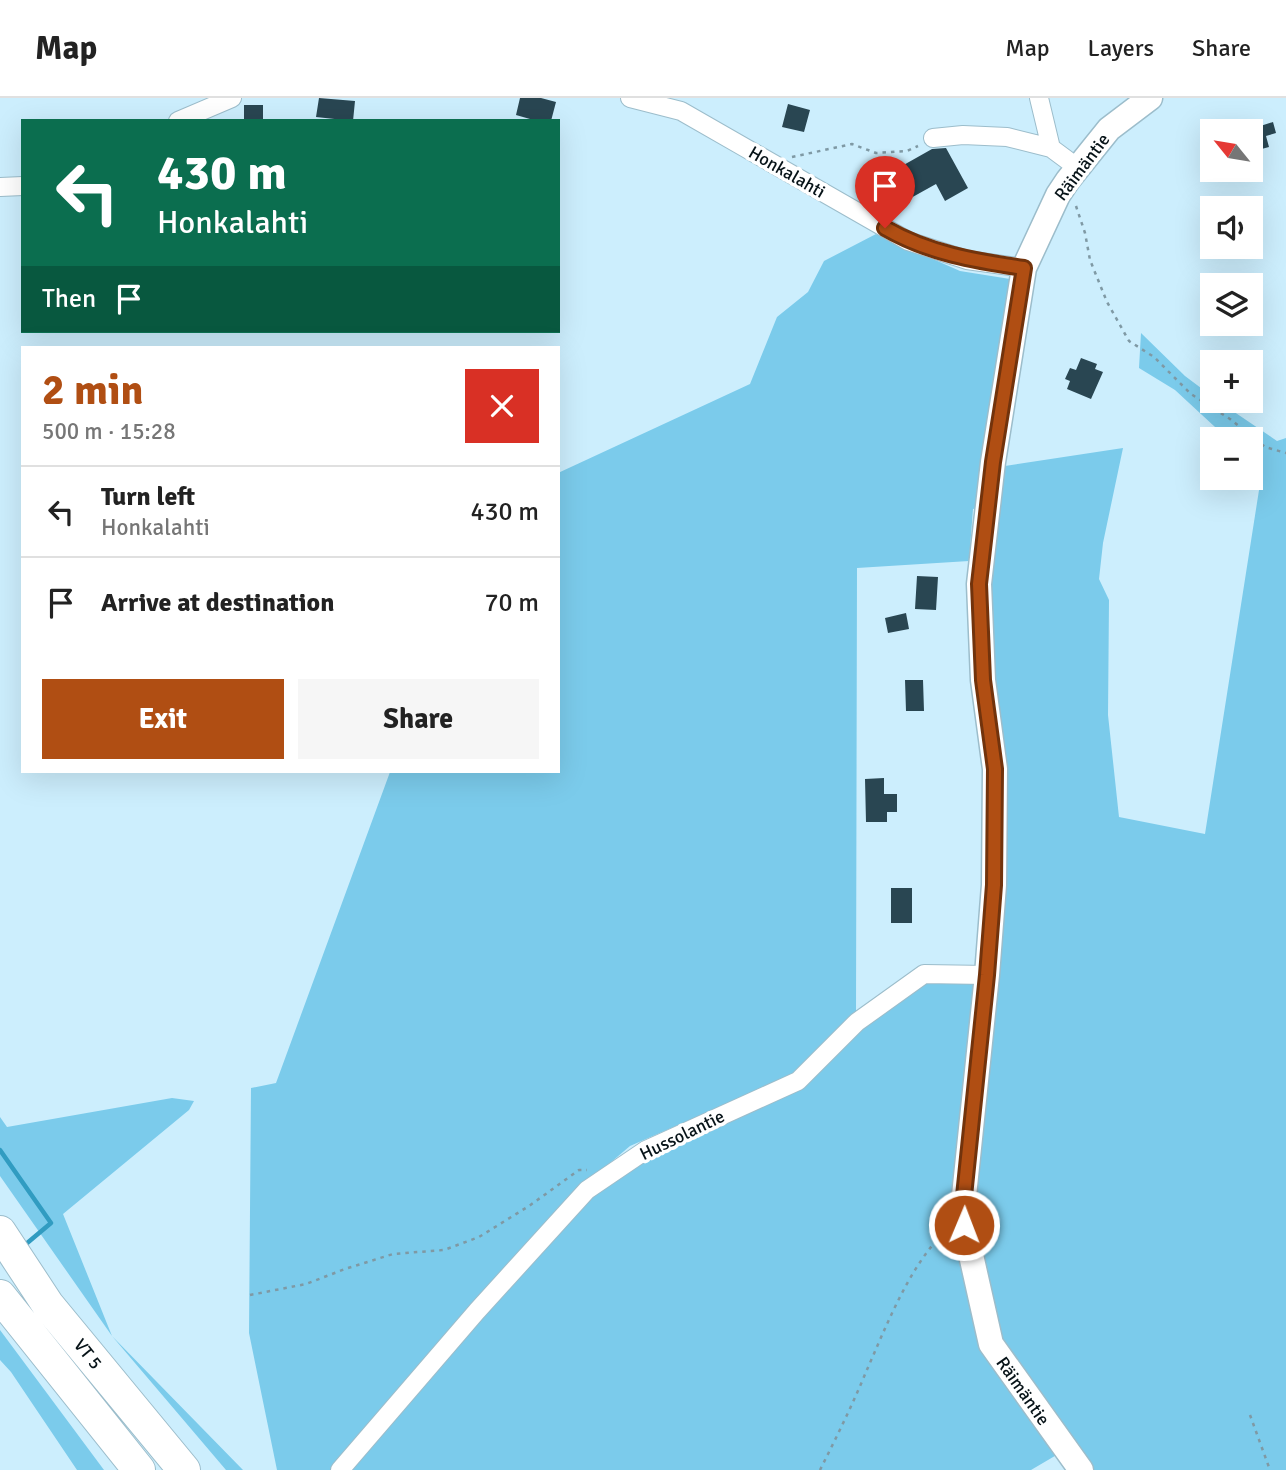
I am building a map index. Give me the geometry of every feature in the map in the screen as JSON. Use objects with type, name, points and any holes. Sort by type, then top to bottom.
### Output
[{"type":"highway","name":"VT 5","points":[[0,1232],[48,1305],[184,1470]]},
{"type":"highway","name":"VT 5","points":[[0,1296],[139,1470]]},
{"type":"street","points":[[183,119],[232,98]]},
{"type":"street","name":"Honkalahti","points":[[630,98],[681,111],[908,242],[967,260],[1024,268]]},
{"type":"street","points":[[1040,98],[1051,148]]},
{"type":"street","name":"Räimäntie","points":[[1081,1470],[991,1344],[962,1215],[994,885],[995,769],[983,680],[979,584],[993,462],[1024,268],[1058,195],[1078,168],[1109,130],[1150,98]]},
{"type":"street","points":[[933,138],[963,135],[1007,137],[1051,148],[1078,168]]},
{"type":"street","points":[[0,187],[21,186]]},
{"type":"street","name":"Hussolantie","points":[[340,1470],[477,1311],[587,1190],[646,1150],[797,1081],[857,1022],[924,974],[987,975]]},
{"type":"path","points":[[769,162],[852,144],[876,153],[907,151],[933,138]]},
{"type":"path","points":[[1058,195],[1075,204],[1098,281],[1129,341],[1154,357],[1191,394],[1230,419],[1265,447],[1286,453]]},
{"type":"path","points":[[250,1295],[306,1284],[393,1254],[444,1250],[478,1237],[529,1206],[579,1170],[615,1171]]},
{"type":"path","points":[[820,1470],[844,1423],[890,1317],[917,1268],[933,1244],[951,1227],[964,1225]]},
{"type":"path","points":[[1250,1415],[1270,1470]]},
{"type":"shaded area","points":[[876,234],[960,271],[1010,279],[992,468],[1123,448],[1103,543],[1099,579],[1109,600],[1108,715],[1119,817],[1205,834],[1259,490],[1263,490],[1263,432],[1277,441],[1286,438],[1286,1470],[1081,1470],[1065,1450],[1031,1470],[340,1470],[587,1190],[798,1081],[924,974],[987,975],[987,506],[973,509],[969,561],[857,568],[856,1013],[795,1074],[630,1146],[583,1186],[335,1470],[277,1470],[249,1333],[251,1088],[276,1083],[390,773],[560,773],[560,472],[750,384],[777,317],[808,292],[824,261]]},
{"type":"shaded area","points":[[1141,333],[1200,387],[1200,413],[1236,413],[1256,427],[1215,427],[1175,390],[1139,368]]},
{"type":"shaded area","points":[[172,1098],[194,1101],[189,1110],[63,1214],[112,1336],[0,1176],[0,1117],[7,1127]]},
{"type":"shaded area","points":[[0,1330],[104,1470],[77,1470],[11,1372],[0,1360]]},
{"type":"shaded area","points":[[112,1336],[243,1470],[226,1470]]},
{"type":"building","points":[[319,98],[355,101],[353,119],[316,117]]},
{"type":"building","points":[[520,98],[541,98],[556,102],[552,119],[530,119],[516,115]]},
{"type":"building","points":[[788,104],[810,110],[804,132],[782,127]]},
{"type":"building","points":[[244,105],[263,105],[263,119],[244,119]]},
{"type":"building","points":[[1273,122],[1276,133],[1266,136],[1269,147],[1264,148],[1264,125]]},
{"type":"building","points":[[946,148],[968,188],[945,201],[936,184],[909,199],[893,171],[932,149]]},
{"type":"building","points":[[1081,358],[1097,364],[1095,369],[1103,372],[1091,399],[1067,389],[1070,381],[1065,379],[1070,368],[1076,370]]},
{"type":"building","points":[[917,576],[938,577],[936,610],[915,609]]},
{"type":"building","points":[[906,613],[909,629],[888,633],[885,618]]},
{"type":"building","points":[[905,680],[923,680],[924,711],[906,711]]},
{"type":"building","points":[[884,778],[884,794],[897,794],[897,812],[887,812],[887,822],[866,822],[865,779]]},
{"type":"building","points":[[891,888],[912,888],[912,923],[891,923]]},
{"type":"waterway","points":[[0,1150],[51,1223],[26,1244]]},
{"type":"route","points":[[885,228],[908,242],[967,260],[1024,268],[993,462],[979,584],[983,680],[995,769],[994,885],[962,1215],[964,1225]]}]
